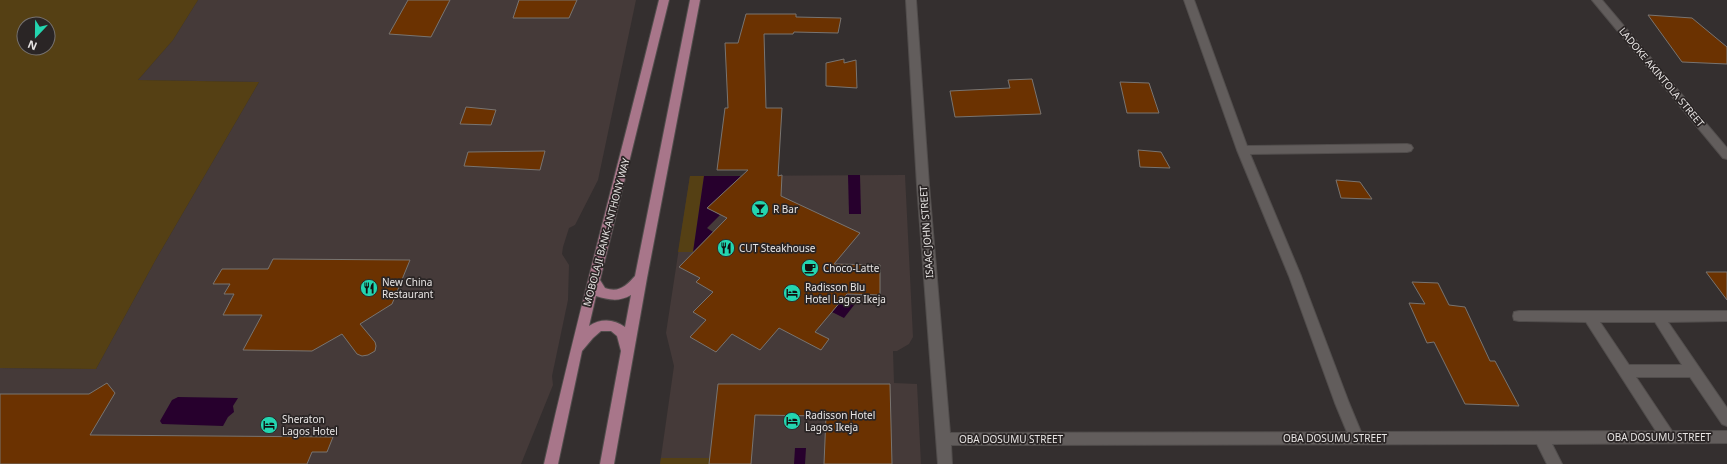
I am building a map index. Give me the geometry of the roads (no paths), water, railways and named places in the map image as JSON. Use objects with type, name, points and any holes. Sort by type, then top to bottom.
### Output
[{"type":"main road","name":"MOBOLAJI BANK-ANTHONY WAY","points":[[551,464],[576,350],[625,162],[664,0]]},
{"type":"main road","points":[[607,464],[641,278],[695,0]]},
{"type":"main road","points":[[594,280],[600,292],[609,296],[620,296],[630,291],[641,278]]},
{"type":"main road","points":[[576,350],[585,337],[596,327],[608,325],[617,328],[623,333],[628,353]]},
{"type":"street","name":"ISAAC JOHN STREET","points":[[911,0],[930,285],[945,464]]},
{"type":"street","points":[[1189,0],[1243,150],[1295,276],[1342,404],[1357,438]]},
{"type":"street","name":"LADOKE AKINTOLA STREET","points":[[1597,0],[1727,155]]},
{"type":"street","points":[[1243,150],[1407,148]]},
{"type":"street","points":[[1519,316],[1727,316]]},
{"type":"street","points":[[1590,316],[1668,437]]},
{"type":"street","points":[[1661,317],[1661,323],[1726,418]]},
{"type":"street","points":[[1625,371],[1694,372]]},
{"type":"street","points":[[1541,437],[1555,464]]},
{"type":"street","name":"OBA DOSUMU STREET","points":[[944,439],[1727,437]]},
{"type":"place","name":"R Bar","points":[[760,209]]},
{"type":"place","name":"CUT Steakhouse","points":[[726,248]]},
{"type":"place","name":"Choco-Latte","points":[[810,268]]},
{"type":"place","name":"New China Restaurant","points":[[369,288]]},
{"type":"place","name":"Radisson Blu Hotel Lagos Ikeja","points":[[792,293]]},
{"type":"place","name":"Radisson Hotel Lagos Ikeja","points":[[792,421]]},
{"type":"place","name":"Sheraton Lagos Hotel","points":[[269,425]]}]
